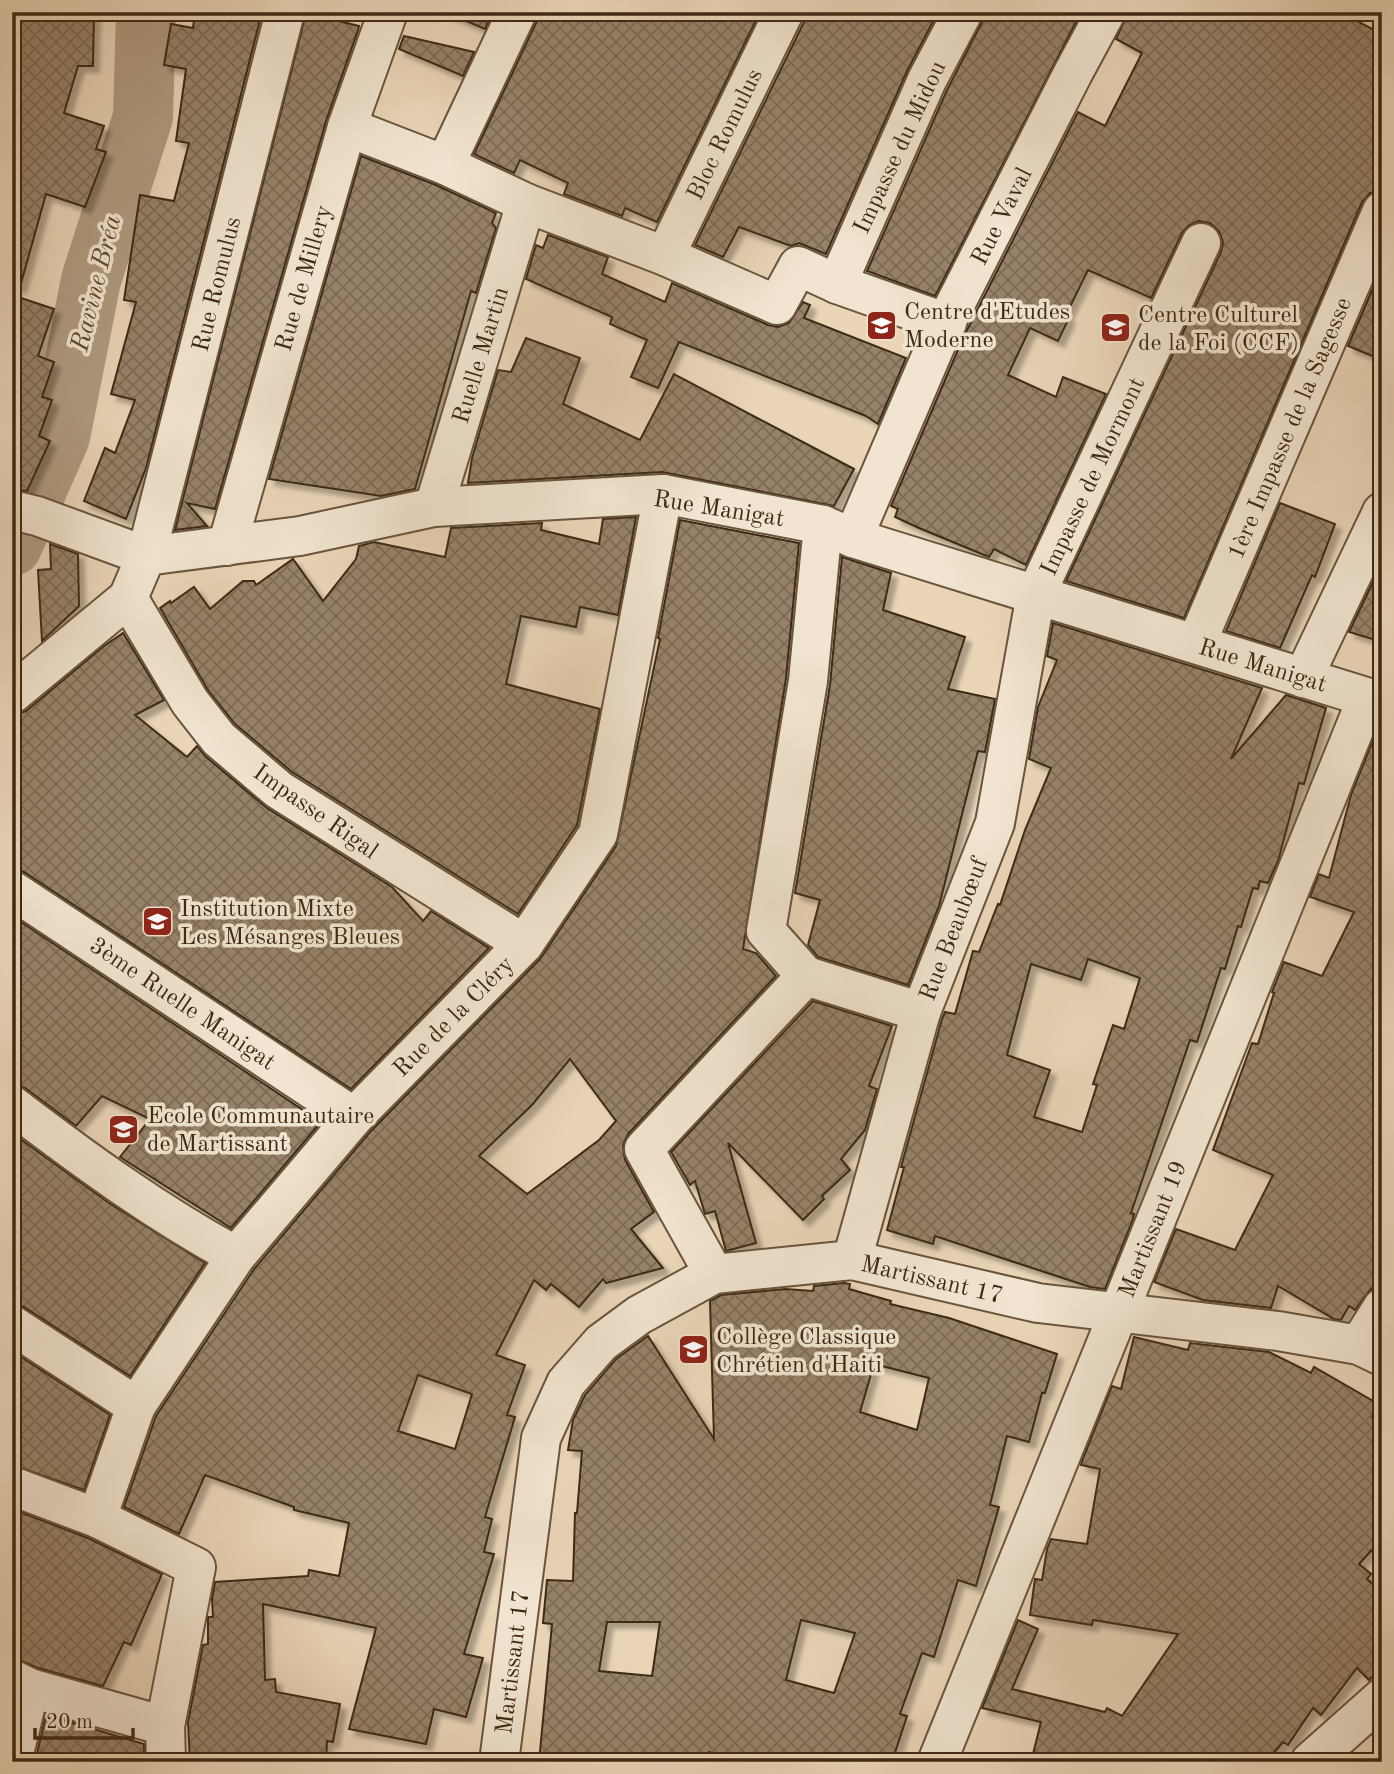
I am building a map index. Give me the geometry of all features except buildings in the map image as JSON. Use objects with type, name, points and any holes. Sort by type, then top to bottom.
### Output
[{"type":"street","name":"Rue Romulus","points":[[146,556],[285,12]]},
{"type":"street","name":"Rue de Millery","points":[[226,546],[347,127],[388,12]]},
{"type":"street","points":[[445,164],[517,12]]},
{"type":"street","name":"Bloc Romulus","points":[[665,256],[784,12]]},
{"type":"street","name":"Impasse du Midou","points":[[837,284],[928,80],[963,12]]},
{"type":"street","name":"Rue Vaval","points":[[806,976],[766,931],[808,681],[838,532],[1106,12]]},
{"type":"street","points":[[347,127],[445,164],[526,203],[665,256],[777,305],[799,266],[837,284],[947,323]]},
{"type":"street","name":"Ruelle Martin","points":[[434,506],[526,203]]},
{"type":"street","name":"1ère Impasse de la Sagesse","points":[[1196,644],[1382,211]]},
{"type":"street","name":"Impasse de Mormont","points":[[1036,594],[1201,243]]},
{"type":"street","name":"Rue Manigat","points":[[146,556],[300,536],[434,506],[663,495],[838,532],[1374,700]]},
{"type":"street","name":"Rue de la Cléry","points":[[97,1518],[136,1406],[236,1256],[354,1117],[524,944],[598,834],[663,495]]},
{"type":"street","points":[[1303,678],[1382,512]]},
{"type":"street","points":[[12,694],[128,598],[146,556],[25,513]]},
{"type":"street","name":"Rue Beaubœuf","points":[[852,1260],[921,1013],[995,823],[1036,594]]},
{"type":"street","name":"Impasse Rigal","points":[[128,598],[190,702],[219,739],[279,790],[524,944]]},
{"type":"street","name":"Martissant 19","points":[[937,1762],[1118,1312],[1374,700]]},
{"type":"street","name":"3ème Ruelle Manigat","points":[[12,890],[354,1117]]},
{"type":"street","points":[[714,1274],[644,1149],[806,976],[921,1013]]},
{"type":"street","points":[[12,1105],[99,1169],[200,1236],[236,1256]]},
{"type":"street","name":"Martissant 17","points":[[499,1762],[541,1438],[566,1383],[601,1343],[639,1315],[714,1274],[852,1260],[1038,1303],[1279,1331],[1370,1350]]},
{"type":"street","points":[[1370,1350],[1382,1308]]},
{"type":"street","points":[[12,1325],[136,1406]]},
{"type":"street","points":[[12,1486],[97,1518],[196,1567],[165,1744],[21,1684],[12,1762]]},
{"type":"street","points":[[1310,1762],[1382,1698]]},
{"type":"waterway","name":"Ravine Bréa","points":[[12,546],[60,437],[91,280],[143,117],[146,12]]},
{"type":"place","name":"Centre d'Etudes Moderne","points":[[881,325]]},
{"type":"place","name":"Centre Culturel de la Foi (CCF)","points":[[1115,328]]},
{"type":"place","name":"Institution Mixte Les Mésanges Bleues","points":[[157,922]]},
{"type":"place","name":"Ecole Communautaire de Martissant","points":[[124,1129]]},
{"type":"place","name":"Collège Classique Chrétien d'Haiti","points":[[693,1350]]}]
